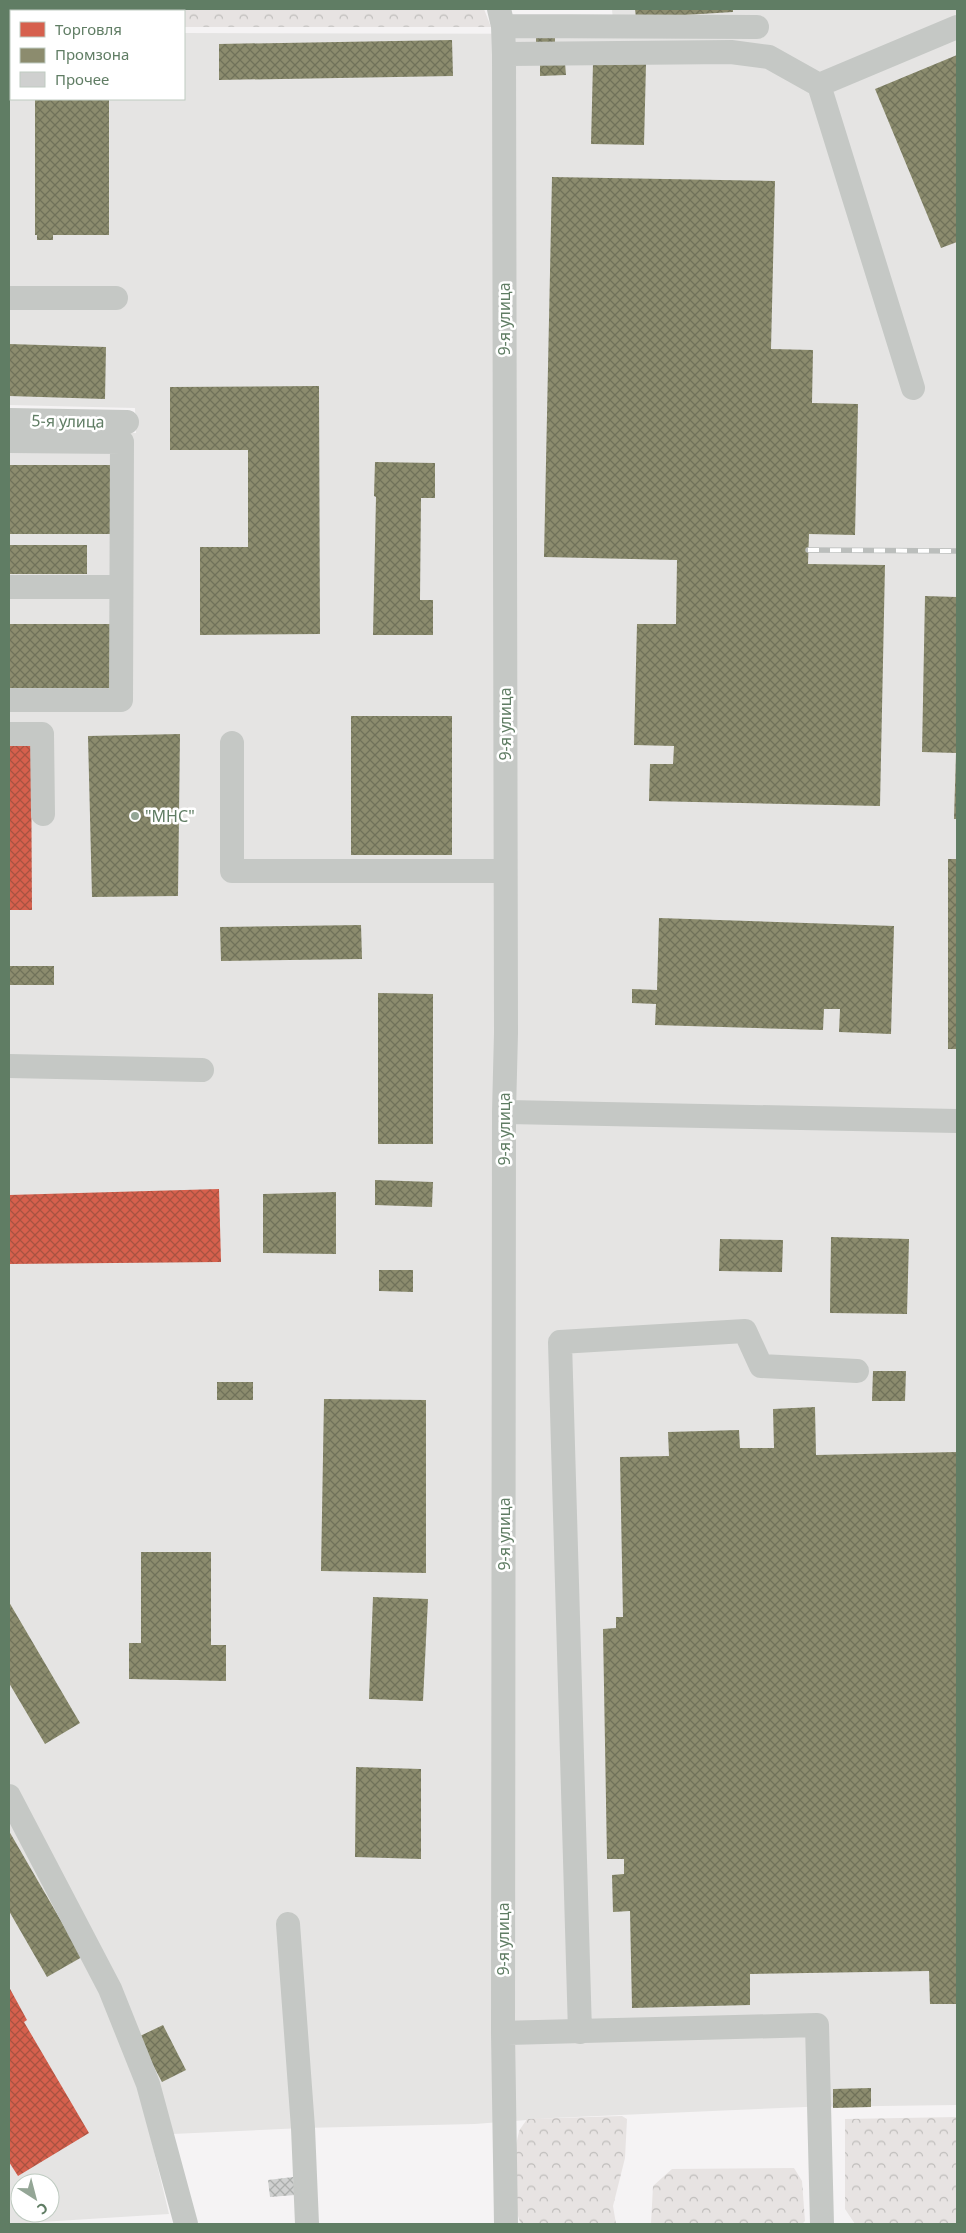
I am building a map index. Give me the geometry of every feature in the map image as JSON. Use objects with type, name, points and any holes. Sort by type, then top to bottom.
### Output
[{"type":"street","points":[[502,31],[753,14],[769,57]]},
{"type":"street","points":[[819,85],[952,21]]},
{"type":"street","points":[[502,31],[769,57],[819,85],[913,388]]},
{"type":"street","name":"9-я улица","points":[[502,31],[506,870],[503,2033],[506,2224]]},
{"type":"street","points":[[9,298],[116,298]]},
{"type":"street","name":"5-я улица","points":[[9,420],[127,422]]},
{"type":"street","points":[[9,441],[122,442],[121,700],[9,700]]},
{"type":"street","points":[[9,587],[122,587]]},
{"type":"street","points":[[9,734],[42,734],[43,814]]},
{"type":"street","points":[[232,743],[232,872],[506,870]]},
{"type":"street","points":[[9,1066],[202,1070]]},
{"type":"street","points":[[504,1112],[957,1121]]},
{"type":"street","points":[[580,2032],[560,1342],[745,1331],[761,1366],[857,1371]]},
{"type":"street","points":[[9,1796],[110,1989],[148,2084],[186,2224]]},
{"type":"street","points":[[288,1924],[303,2128],[307,2224]]},
{"type":"street","points":[[503,2033],[817,2025],[822,2224]]},
{"type":"shaded area","points":[[612,9],[957,9],[957,2105],[805,2107],[552,2118],[475,2124],[303,2128],[150,2135],[169,2214],[60,2221],[60,2173],[10,2173],[10,2223],[25,2223],[9,2224],[9,431],[136,433],[135,408],[9,405],[9,30],[10,100],[185,100],[185,33],[614,34]]},
{"type":"green space","points":[[9,9],[484,9],[491,27],[185,27],[185,10],[10,10],[9,26]]},
{"type":"green space","points":[[622,2116],[627,2119],[625,2158],[613,2206],[616,2224],[521,2224],[515,2203],[513,2179],[519,2132],[527,2119]]},
{"type":"green space","points":[[957,2117],[957,2224],[855,2224],[845,2209],[845,2119]]},
{"type":"green space","points":[[794,2168],[802,2181],[805,2221],[802,2224],[651,2224],[653,2186],[672,2169]]},
{"type":"building: Торговля","points":[[9,745],[31,745],[32,910],[9,910]]},
{"type":"building: Торговля","points":[[219,1189],[221,1262],[9,1264],[9,1195]]},
{"type":"building: Торговля","points":[[9,1987],[27,2020],[24,2022],[89,2133],[23,2173],[16,2173],[9,2162]]},
{"type":"building: Промзона","points":[[635,9],[733,9],[733,12],[636,18]]},
{"type":"building: Промзона","points":[[555,35],[555,44],[536,44],[536,36]]},
{"type":"building: Промзона","points":[[452,40],[453,76],[219,80],[219,44]]},
{"type":"building: Промзона","points":[[957,55],[957,242],[941,248],[875,89]]},
{"type":"building: Промзона","points":[[565,63],[566,75],[540,76],[540,64]]},
{"type":"building: Промзона","points":[[593,63],[646,64],[644,145],[591,144]]},
{"type":"building: Промзона","points":[[35,100],[109,100],[109,235],[53,235],[53,240],[37,240],[37,235],[35,235]]},
{"type":"building: Промзона","points":[[552,177],[775,181],[771,349],[813,350],[812,403],[858,404],[855,535],[809,534],[808,564],[885,565],[880,806],[649,801],[650,764],[673,764],[674,746],[634,745],[637,624],[676,624],[677,560],[544,557]]},
{"type":"building: Промзона","points":[[9,344],[106,347],[105,399],[9,396]]},
{"type":"building: Промзона","points":[[319,386],[320,634],[200,635],[200,547],[248,547],[248,450],[170,450],[170,387]]},
{"type":"building: Промзона","points":[[375,462],[435,463],[435,498],[421,498],[420,600],[433,600],[433,635],[373,635]]},
{"type":"building: Промзона","points":[[9,465],[116,465],[116,534],[9,534]]},
{"type":"building: Промзона","points":[[9,545],[87,545],[87,574],[9,574]]},
{"type":"building: Промзона","points":[[925,596],[957,597],[957,819],[954,819],[956,753],[922,752]]},
{"type":"building: Промзона","points":[[9,624],[116,624],[115,694],[9,693]]},
{"type":"building: Промзона","points":[[351,716],[452,716],[452,855],[351,855]]},
{"type":"building: Промзона","name":"\"МНС\"","points":[[180,734],[178,896],[92,897],[88,736]]},
{"type":"building: Промзона","points":[[948,859],[957,859],[957,1049],[948,1049]]},
{"type":"building: Промзона","points":[[659,918],[894,926],[891,1034],[839,1032],[840,1009],[824,1009],[823,1030],[655,1025],[656,1004],[632,1003],[632,989],[657,990]]},
{"type":"building: Промзона","points":[[361,925],[362,959],[221,961],[220,927]]},
{"type":"building: Промзона","points":[[9,966],[54,966],[54,985],[9,985]]},
{"type":"building: Промзона","points":[[378,993],[433,994],[433,1144],[378,1144]]},
{"type":"building: Промзона","points":[[375,1180],[433,1182],[432,1207],[375,1205]]},
{"type":"building: Промзона","points":[[336,1192],[336,1254],[263,1253],[263,1194]]},
{"type":"building: Промзона","points":[[831,1237],[909,1239],[907,1314],[830,1313]]},
{"type":"building: Промзона","points":[[720,1239],[783,1240],[782,1272],[719,1271]]},
{"type":"building: Промзона","points":[[379,1270],[413,1270],[413,1292],[379,1291]]},
{"type":"building: Промзона","points":[[873,1371],[906,1371],[905,1401],[872,1401]]},
{"type":"building: Промзона","points":[[217,1382],[253,1382],[253,1400],[217,1400]]},
{"type":"building: Промзона","points":[[324,1399],[426,1400],[426,1573],[321,1571]]},
{"type":"building: Промзона","points":[[815,1407],[816,1455],[957,1452],[957,2004],[930,2004],[929,1971],[750,1974],[750,2005],[632,2008],[630,1911],[613,1912],[612,1875],[624,1874],[624,1859],[607,1859],[603,1629],[616,1628],[616,1617],[623,1617],[620,1457],[669,1456],[668,1432],[739,1430],[740,1448],[774,1448],[773,1409]]},
{"type":"building: Промзона","points":[[141,1552],[211,1552],[211,1645],[226,1645],[226,1681],[129,1679],[129,1643],[141,1643]]},
{"type":"building: Промзона","points":[[373,1597],[428,1599],[423,1701],[369,1699]]},
{"type":"building: Промзона","points":[[9,1602],[80,1723],[45,1744],[9,1683]]},
{"type":"building: Промзона","points":[[356,1767],[421,1769],[421,1859],[355,1857]]},
{"type":"building: Промзона","points":[[9,1831],[82,1957],[47,1977],[9,1911]]},
{"type":"building: Промзона","points":[[163,2025],[186,2070],[162,2082],[138,2037]]},
{"type":"building: Промзона","points":[[871,2088],[871,2107],[833,2108],[833,2089]]},
{"type":"building: Прочее","points":[[293,2177],[295,2195],[270,2197],[268,2180]]},
{"type":"railway","points":[[808,550],[957,551]]},
{"type":"place","name":"\"МНС\"","points":[[135,816]]}]
